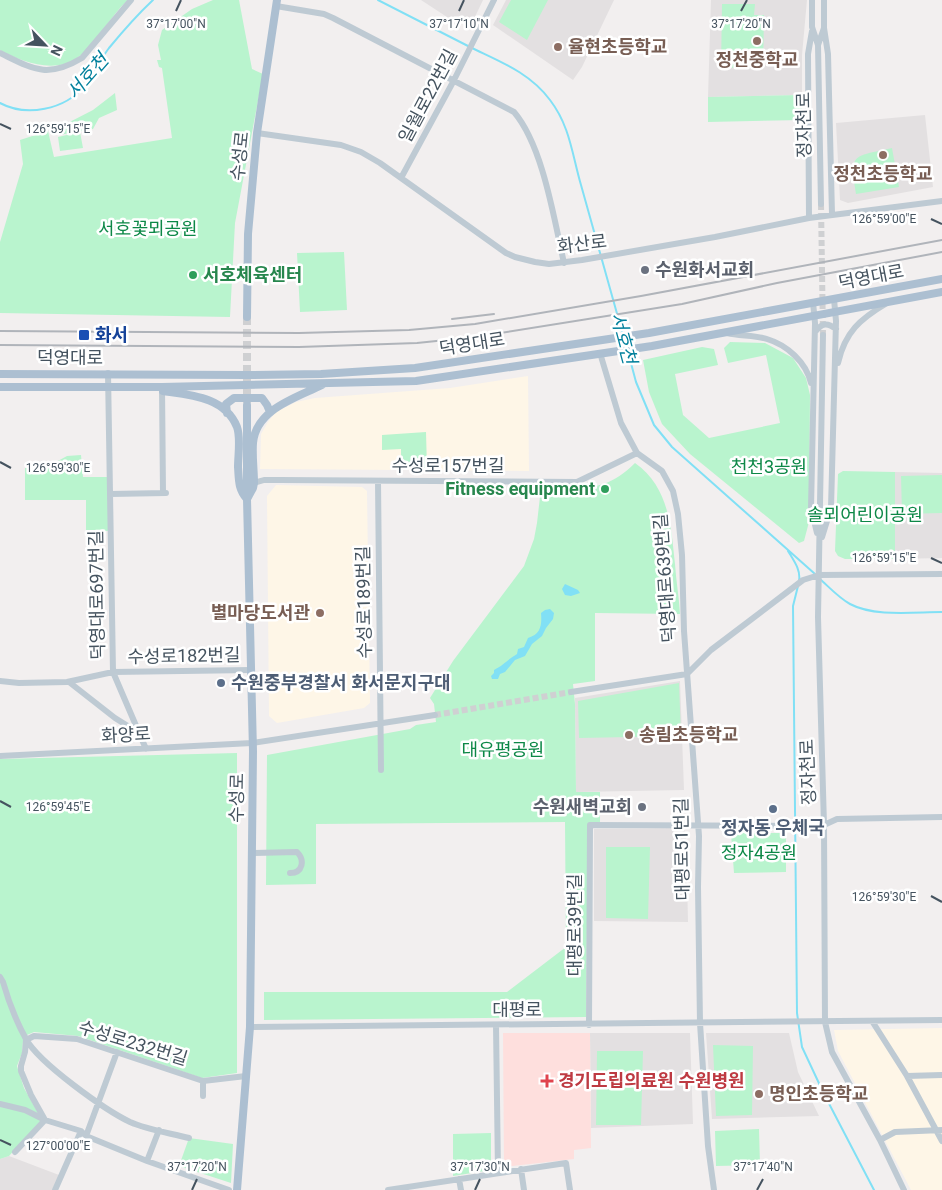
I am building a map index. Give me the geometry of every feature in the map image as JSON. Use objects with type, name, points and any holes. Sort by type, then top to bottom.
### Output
[{"type":"main road","name":"수성로","points":[[247,317],[248,234],[257,133],[277,3]]},
{"type":"main road","name":"덕영대로","points":[[0,374],[266,375],[321,374],[414,368],[649,333],[942,279]]},
{"type":"main road","name":"덕영대로","points":[[0,387],[149,387],[162,389],[416,381],[652,346],[942,292]]},
{"type":"main road","points":[[162,389],[212,401],[226,413],[237,428],[239,488],[247,499],[254,483],[253,442],[256,431],[270,412],[326,383]]},
{"type":"main road","points":[[226,413],[226,404],[234,398],[262,398],[268,405],[270,412]]},
{"type":"main road","name":"수성로","points":[[237,1190],[250,1027],[252,743],[247,405]]},
{"type":"street","points":[[0,53],[40,70],[56,69],[73,63],[82,58],[130,0]]},
{"type":"street","name":"일월로22번길","points":[[401,178],[459,71],[494,0]]},
{"type":"street","name":"정자천로","points":[[812,0],[812,27],[818,45],[821,204]]},
{"type":"street","name":"정자천로","points":[[818,45],[824,28],[824,0]]},
{"type":"street","points":[[277,3],[329,16],[510,110],[523,125],[537,154],[564,263]]},
{"type":"street","points":[[809,218],[808,54],[812,27]]},
{"type":"street","points":[[824,28],[828,54],[832,214]]},
{"type":"street","name":"화산로","points":[[257,133],[352,148],[370,157],[506,252],[515,257],[535,262],[564,263],[631,253],[832,214],[942,201]]},
{"type":"street","points":[[820,543],[831,508],[836,329],[834,299]]},
{"type":"street","points":[[834,376],[840,353],[854,328],[866,316],[891,301]]},
{"type":"street","points":[[813,302],[815,332],[812,508],[820,543]]},
{"type":"street","points":[[815,332],[819,326],[825,324],[836,329]]},
{"type":"street","points":[[726,333],[766,339],[791,352],[798,358],[809,377],[813,395]]},
{"type":"street","name":"정자천로","points":[[823,334],[818,617],[824,826],[825,1022],[832,1052],[880,1140],[904,1190]]},
{"type":"street","name":"덕영대로639번길","points":[[602,352],[621,423],[637,454],[662,471],[673,491],[678,514],[681,546],[687,674]]},
{"type":"street","name":"덕영대로697번길","points":[[108,373],[113,672],[146,749]]},
{"type":"street","points":[[110,494],[165,493],[162,389]]},
{"type":"street","name":"수성로157번길","points":[[254,483],[264,480],[577,482],[637,454]]},
{"type":"street","name":"수성로189번길","points":[[378,481],[381,770]]},
{"type":"street","points":[[571,692],[687,674],[711,650],[803,580],[819,575],[942,574]]},
{"type":"street","name":"수성로182번길","points":[[0,681],[19,683],[69,682],[113,672],[251,670]]},
{"type":"street","name":"대평로51번길","points":[[687,674],[699,836],[700,1023],[708,1146],[714,1190]]},
{"type":"street","points":[[69,682],[114,718],[139,733]]},
{"type":"street","points":[[252,743],[435,715]]},
{"type":"street","name":"화양로","points":[[0,756],[252,743]]},
{"type":"street","points":[[698,827],[824,826],[837,820],[942,817]]},
{"type":"street","name":"대평로39번길","points":[[589,1025],[590,825],[698,827]]},
{"type":"street","points":[[252,853],[297,852],[303,862],[298,871],[290,873]]},
{"type":"street","points":[[0,977],[16,1021],[26,1040],[53,1069],[130,1122],[190,1138]]},
{"type":"street","points":[[825,1022],[942,1020]]},
{"type":"street","points":[[872,1021],[939,1130],[942,1141]]},
{"type":"street","name":"대평로","points":[[250,1027],[825,1022]]},
{"type":"street","points":[[496,1025],[498,1173]]},
{"type":"street","name":"수성로232번길","points":[[26,1040],[34,1036],[77,1039],[203,1081],[246,1076]]},
{"type":"street","points":[[26,1040],[25,1052],[20,1066],[21,1071],[31,1095],[45,1120]]},
{"type":"street","points":[[55,1190],[98,1101],[117,1052]]},
{"type":"street","points":[[907,1076],[942,1075]]},
{"type":"street","points":[[203,1081],[203,1096]]},
{"type":"street","points":[[0,1104],[25,1110],[45,1120],[83,1133],[147,1161],[229,1190]]},
{"type":"street","points":[[15,1152],[45,1120]]},
{"type":"street","points":[[147,1161],[158,1130]]},
{"type":"street","points":[[880,1140],[895,1132],[939,1130]]},
{"type":"street","points":[[388,1190],[566,1163],[570,1190]]},
{"type":"street","points":[[522,1169],[524,1190]]},
{"type":"street","points":[[459,1179],[461,1190]]},
{"type":"shaded area","points":[[421,0],[483,0],[473,21],[450,19]]},
{"type":"shaded area","name":"율현초등학교","points":[[506,0],[614,0],[582,67],[573,80],[493,25]]},
{"type":"shaded area","name":"정천중학교","points":[[711,0],[807,0],[802,55],[802,95],[708,97]]},
{"type":"shaded area","name":"정천초등학교","points":[[925,115],[933,187],[848,203],[840,200],[836,123]]},
{"type":"shaded area","points":[[528,376],[529,471],[260,469],[261,434],[276,412],[296,402],[315,398],[450,388]]},
{"type":"shaded area","points":[[895,472],[942,473],[942,558],[895,559]]},
{"type":"shaded area","points":[[276,485],[362,487],[367,491],[370,703],[364,708],[277,723],[269,716],[267,496]]},
{"type":"shaded area","name":"송림초등학교","points":[[680,681],[684,790],[576,792],[575,698]]},
{"type":"shaded area","points":[[683,828],[686,833],[688,922],[594,921],[594,829]]},
{"type":"shaded area","points":[[942,1028],[942,1190],[911,1190],[838,1051],[834,1030]]},
{"type":"shaded area","name":"경기도립의료원 수원병원","points":[[503,1033],[590,1033],[591,1148],[574,1150],[574,1159],[504,1167]]},
{"type":"shaded area","points":[[590,1033],[690,1033],[693,1124],[591,1128]]},
{"type":"shaded area","name":"명인초등학교","points":[[706,1033],[789,1033],[798,1072],[819,1116],[712,1119]]},
{"type":"shaded area","points":[[9,1156],[59,1175],[52,1190],[0,1190],[0,1159]]},
{"type":"green space","points":[[0,0],[128,0],[84,53],[68,63],[48,66],[18,59],[0,50]]},
{"type":"green space","name":"서호꽃뫼공원","points":[[213,0],[239,0],[252,69],[263,74],[235,223],[230,317],[0,313],[0,242],[23,164],[20,140],[48,131],[54,157],[172,138],[162,68],[159,67],[157,60],[161,60],[158,45],[162,30],[192,9]]},
{"type":"green space","points":[[511,0],[548,0],[527,40],[499,22]]},
{"type":"green space","points":[[722,4],[755,4],[754,15],[764,15],[763,67],[721,68]]},
{"type":"green space","points":[[115,93],[117,110],[99,118],[93,129],[59,135],[58,128],[93,110]]},
{"type":"green space","points":[[802,95],[802,120],[708,122],[708,97]]},
{"type":"green space","points":[[80,132],[83,148],[60,151],[58,137]]},
{"type":"green space","points":[[892,148],[899,187],[856,194],[853,170],[857,159],[862,155]]},
{"type":"green space","points":[[344,252],[347,310],[300,312],[297,253]]},
{"type":"green space","name":"천천3공원","points":[[730,342],[765,343],[793,358],[806,378],[810,395],[809,522],[804,541],[799,543],[690,454],[662,424],[649,392],[643,360],[702,347],[714,349],[718,365],[675,374],[683,415],[709,438],[780,423],[766,355],[728,363],[724,348]]},
{"type":"green space","points":[[426,432],[427,468],[401,468],[401,449],[382,450],[382,435]]},
{"type":"green space","points":[[81,455],[83,477],[108,477],[108,531],[86,531],[86,500],[25,500],[25,468],[45,468],[67,456]]},
{"type":"green space","name":"대유평공원","points":[[635,463],[655,484],[662,495],[666,508],[672,536],[680,614],[595,613],[595,681],[573,684],[576,792],[600,792],[600,823],[588,824],[586,1017],[264,1020],[264,992],[507,992],[566,947],[565,822],[316,824],[316,884],[266,885],[267,755],[410,729],[416,725],[436,722],[434,704],[430,698],[453,661],[524,566],[534,539],[541,488],[601,485],[623,473]]},
{"type":"green space","name":"솔뫼어린이공원","points":[[843,471],[895,472],[895,559],[845,559],[838,556],[835,551],[838,474]]},
{"type":"green space","points":[[942,475],[942,513],[902,514],[901,476]]},
{"type":"green space","points":[[679,683],[681,736],[579,738],[578,701]]},
{"type":"green space","points":[[237,753],[237,1073],[202,1078],[78,1036],[34,1032],[27,1035],[23,1041],[22,1053],[17,1066],[24,1088],[42,1120],[9,1156],[0,1159],[0,759]]},
{"type":"green space","name":"정자4공원","points":[[731,833],[786,833],[786,872],[734,873]]},
{"type":"green space","points":[[606,847],[650,847],[648,919],[606,918]]},
{"type":"green space","points":[[713,1045],[753,1046],[752,1115],[716,1116]]},
{"type":"green space","points":[[597,1051],[643,1051],[641,1125],[596,1125]]},
{"type":"green space","points":[[759,1129],[760,1165],[716,1166],[715,1131]]},
{"type":"green space","points":[[491,1133],[491,1170],[453,1176],[453,1134]]},
{"type":"green space","points":[[189,1138],[233,1144],[231,1183],[179,1166]]},
{"type":"water","points":[[565,584],[578,590],[580,593],[571,596],[565,595],[562,589]]},
{"type":"water","points":[[550,609],[554,613],[553,619],[542,636],[532,644],[525,656],[515,660],[505,672],[500,674],[498,679],[492,679],[491,676],[494,670],[517,654],[518,649],[524,647],[528,638],[536,634],[541,625],[541,613]]},
{"type":"waterway","name":"서호천","points":[[0,103],[21,110],[33,110],[45,109],[67,101],[84,86],[109,48],[153,0]]},
{"type":"waterway","name":"서호천","points":[[378,0],[468,46]]},
{"type":"waterway","name":"서호천","points":[[472,48],[524,75],[542,91],[557,110],[570,141],[623,335]]},
{"type":"waterway","name":"서호천","points":[[628,352],[636,382],[654,425],[672,447],[815,574]]},
{"type":"waterway","points":[[788,551],[798,569],[799,581]]},
{"type":"waterway","name":"서호천","points":[[820,579],[842,599],[850,604],[871,611],[895,613],[942,612]]},
{"type":"waterway","points":[[798,586],[793,606],[797,1013],[802,1047],[874,1190]]},
{"type":"tunnel","points":[[821,204],[823,335]]},
{"type":"tunnel","points":[[247,317],[247,403]]},
{"type":"tunnel","points":[[435,715],[571,692]]},
{"type":"railway","points":[[0,331],[299,333],[409,330],[475,324],[641,296],[942,240]]},
{"type":"railway","points":[[0,345],[299,347],[417,343],[475,337],[682,304],[777,283],[942,252]]},
{"type":"railway","points":[[452,319],[494,314]]},
{"type":"place","name":"정천중학교","points":[[757,41]]},
{"type":"place","name":"율현초등학교","points":[[558,47]]},
{"type":"place","name":"정천초등학교","points":[[883,155]]},
{"type":"place","name":"수원화서교회","points":[[645,270]]},
{"type":"place","name":"서호체육센터","points":[[193,275]]},
{"type":"place","name":"화서","points":[[84,335]]},
{"type":"place","name":"Fitness equipment","points":[[605,489]]},
{"type":"place","name":"별마당도서관","points":[[320,613]]},
{"type":"place","name":"수원중부경찰서 화서문지구대","points":[[221,683]]},
{"type":"place","name":"송림초등학교","points":[[629,735]]},
{"type":"place","name":"수원새벽교회","points":[[642,807]]},
{"type":"place","name":"정자동 우체국","points":[[773,809]]},
{"type":"place","name":"경기도립의료원 수원병원","points":[[547,1081]]},
{"type":"place","name":"명인초등학교","points":[[759,1094]]}]
